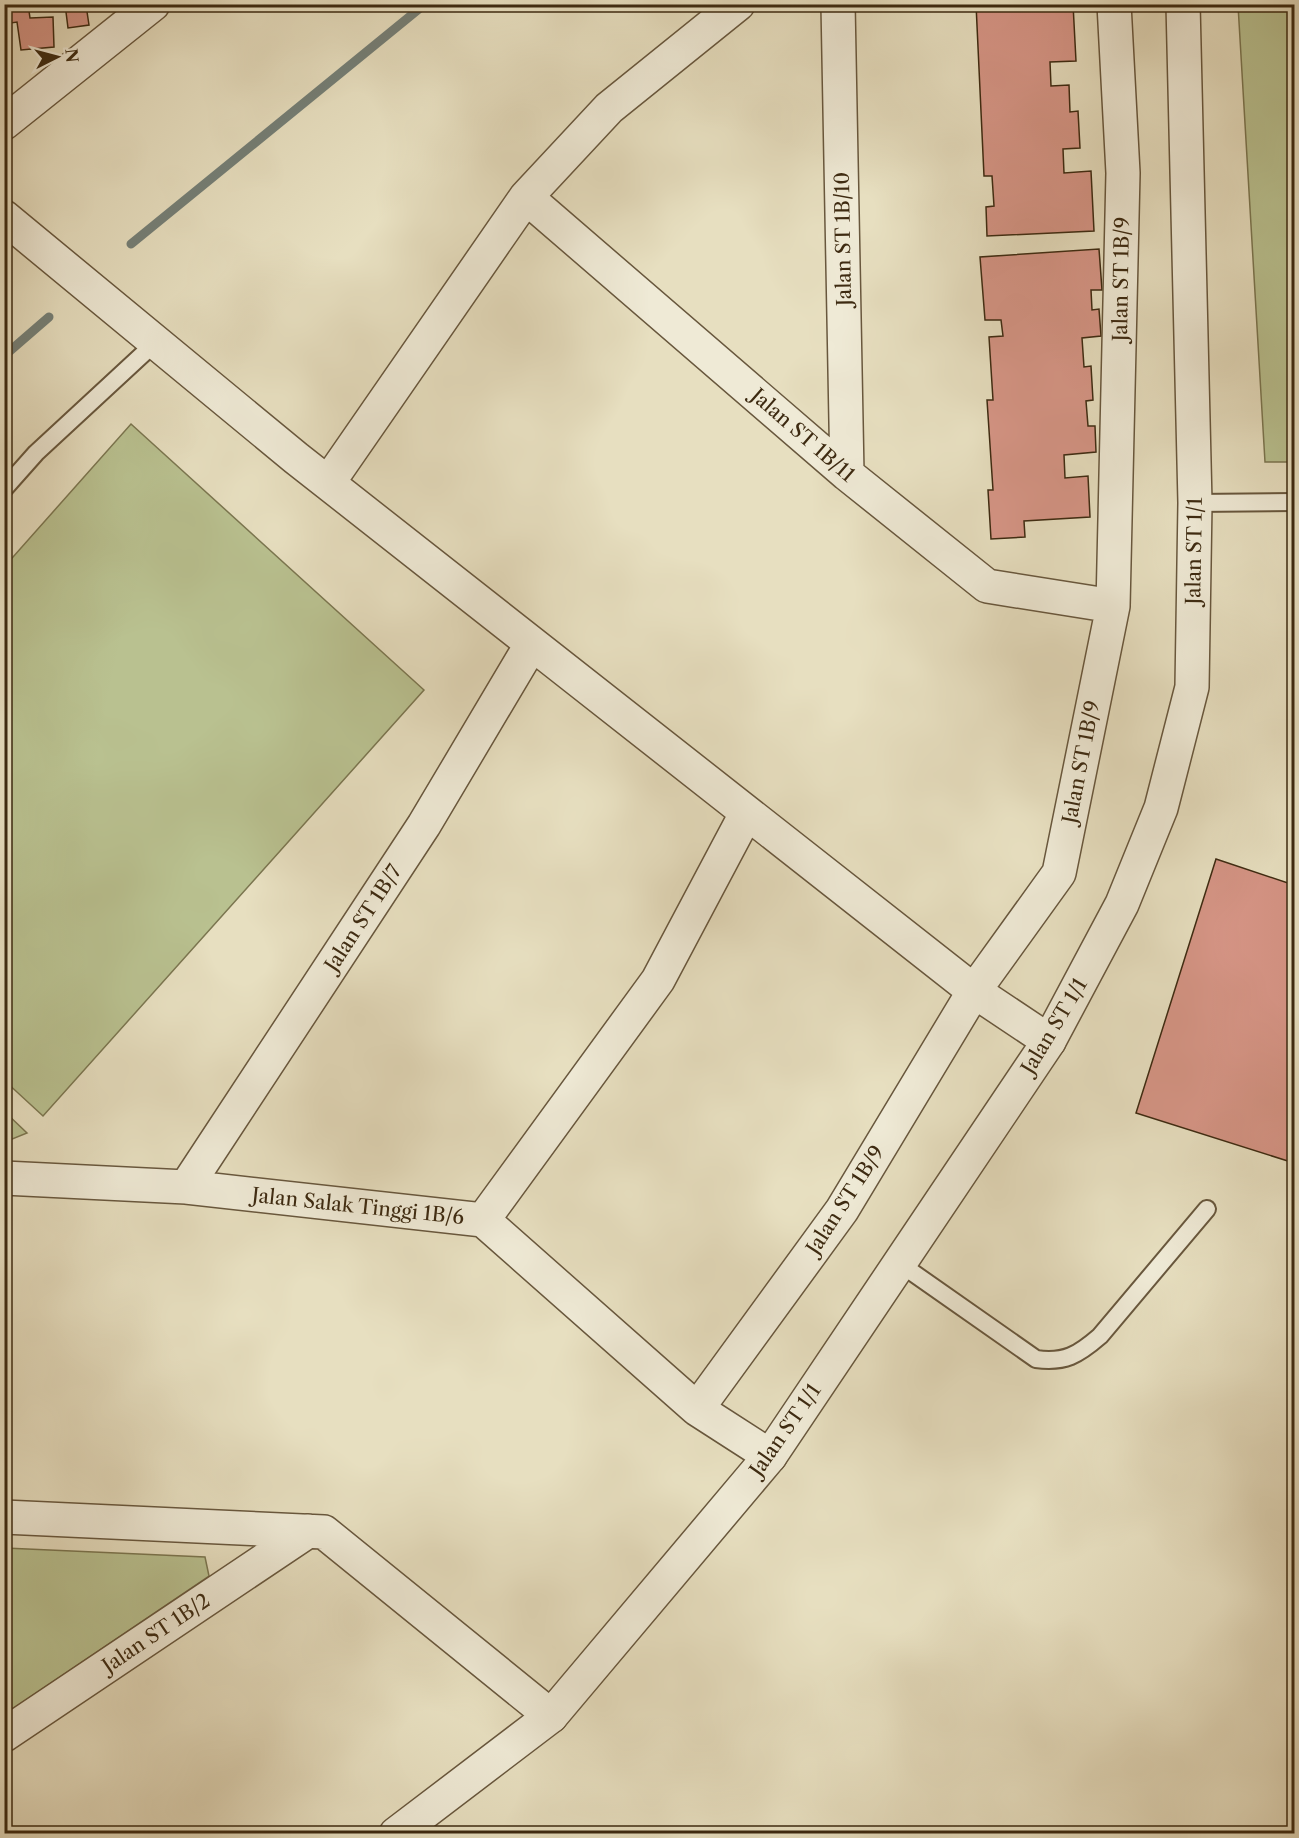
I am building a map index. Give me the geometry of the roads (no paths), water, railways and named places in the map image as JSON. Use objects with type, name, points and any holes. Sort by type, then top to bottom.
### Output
[{"type":"street","points":[[4,123],[153,4]]},
{"type":"street","points":[[328,483],[526,197],[609,108],[738,4]]},
{"type":"street","name":"Jalan ST 1B/10","points":[[838,4],[847,474]]},
{"type":"street","name":"Jalan ST 1B/9","points":[[697,1409],[842,1210],[974,991],[1059,873],[1113,606],[1123,173],[1114,4]]},
{"type":"street","name":"Jalan ST 1/1","points":[[396,1833],[551,1716],[770,1456],[1049,1041],[1122,904],[1161,808],[1192,687],[1195,503],[1183,4]]},
{"type":"street","name":"Jalan ST 1B/11","points":[[526,197],[847,474],[987,586],[1113,606]]},
{"type":"street","points":[[4,217],[328,483],[531,645],[974,991],[1049,1041]]},
{"type":"street","name":"Jalan ST 1B/7","points":[[186,1187],[424,825],[531,645]]},
{"type":"street","points":[[483,1220],[658,980],[746,814]]},
{"type":"street","name":"Jalan Salak Tinggi 1B/6","points":[[4,1179],[186,1187],[483,1220],[697,1409],[770,1456]]},
{"type":"street","points":[[4,1517],[324,1532],[551,1716]]},
{"type":"street","name":"Jalan ST 1B/2","points":[[4,1735],[308,1531]]},
{"type":"lane","points":[[4,489],[36,453],[156,342]]},
{"type":"lane","points":[[1195,503],[1294,502]]},
{"type":"lane","points":[[899,1263],[1036,1359],[1058,1362],[1084,1350],[1100,1336],[1207,1209]]},
{"type":"waterway","points":[[131,244],[425,4]]},
{"type":"waterway","points":[[4,356],[49,317]]}]
